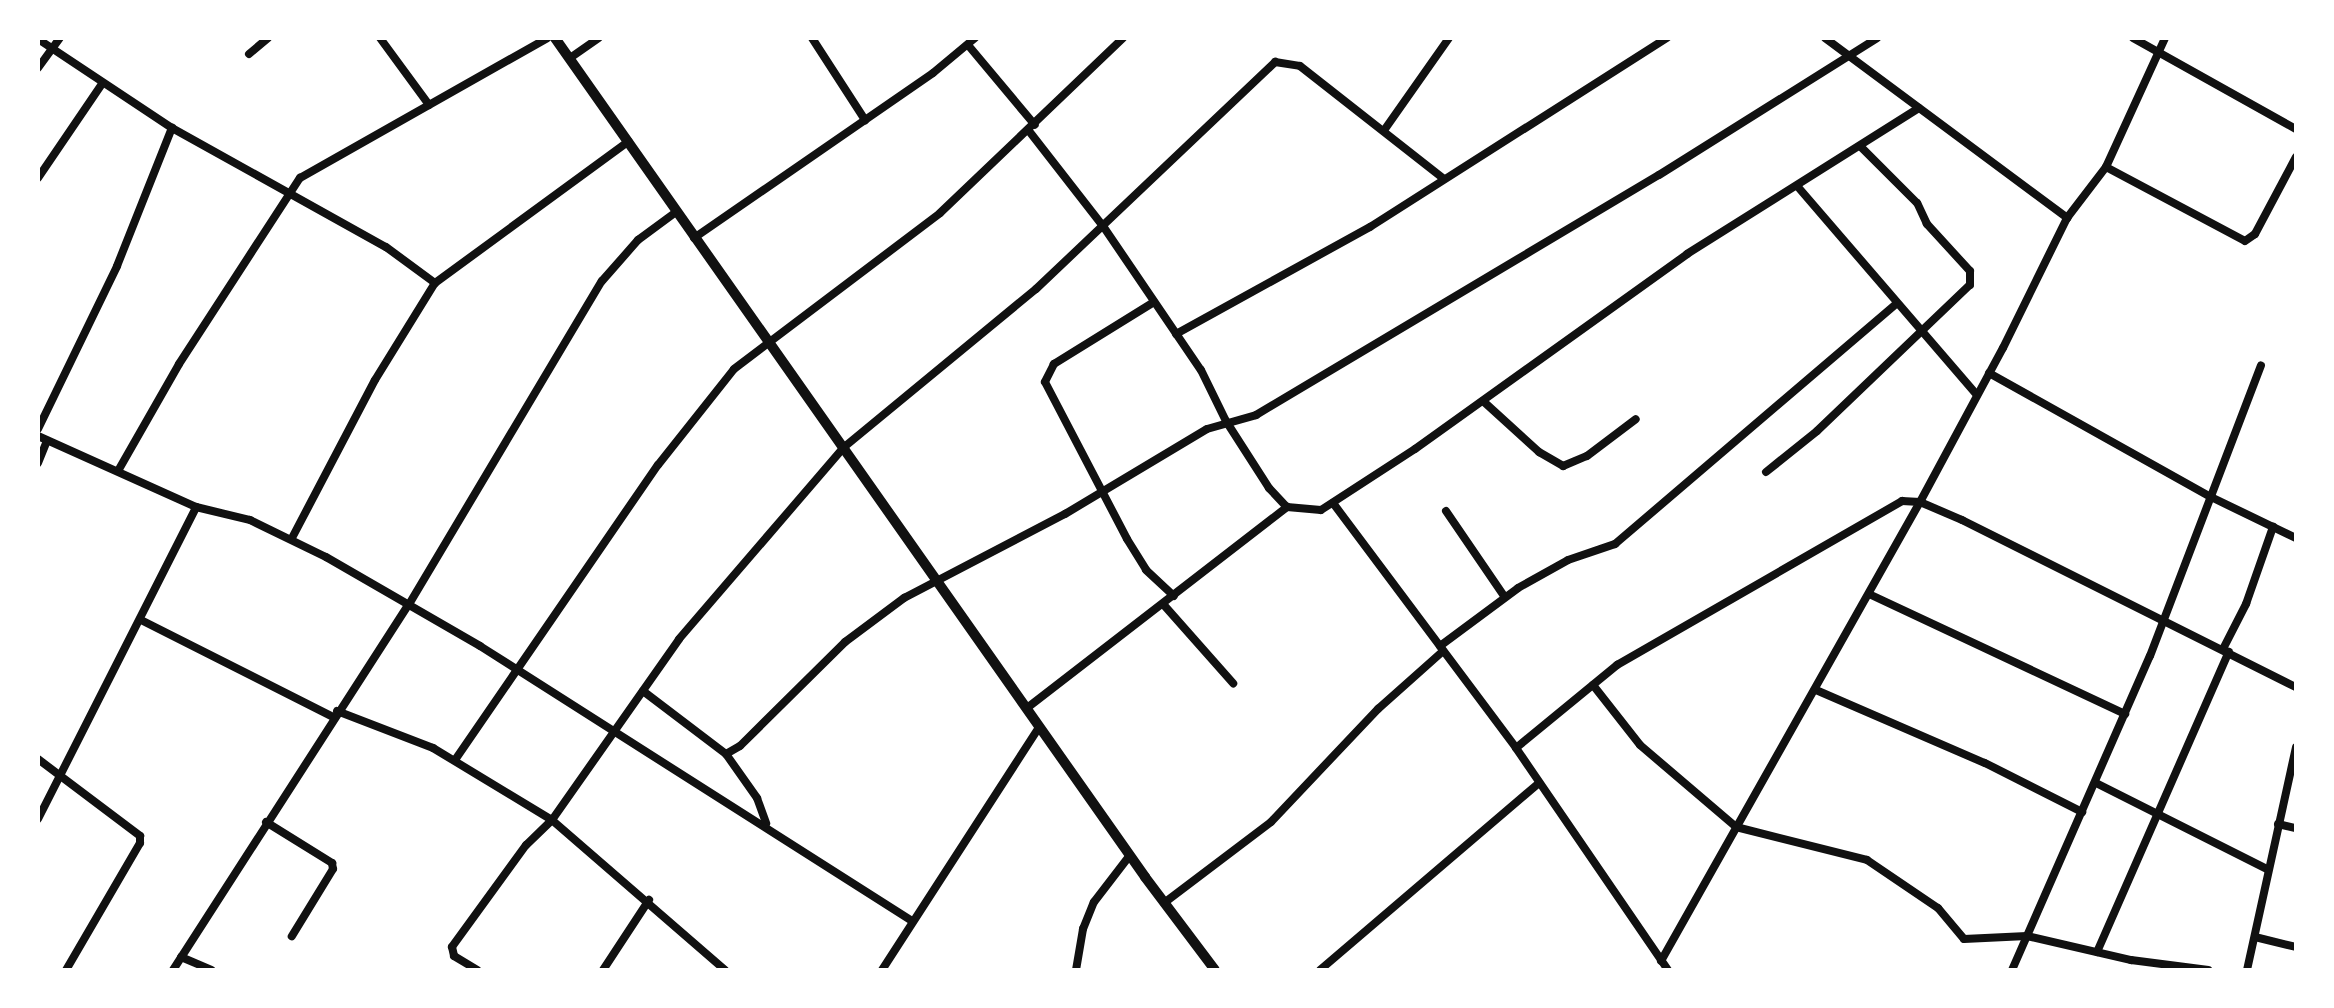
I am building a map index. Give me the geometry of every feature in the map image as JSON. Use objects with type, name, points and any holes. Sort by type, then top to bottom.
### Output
[{"type":"main road","points":[[555,38],[1039,727],[1216,970]]},
{"type":"street","points":[[38,68],[60,38]]},
{"type":"street","points":[[249,54],[268,38]]},
{"type":"street","points":[[380,38],[429,105]]},
{"type":"street","points":[[118,471],[180,364],[300,178],[547,38]]},
{"type":"street","points":[[570,58],[599,38]]},
{"type":"street","points":[[812,38],[865,120]]},
{"type":"street","points":[[455,760],[658,465],[734,370],[890,254],[1032,128],[1122,38]]},
{"type":"street","points":[[1385,129],[1449,38]]},
{"type":"street","points":[[1176,334],[1370,227],[1666,38]]},
{"type":"street","points":[[1825,38],[2066,218]]},
{"type":"street","points":[[726,754],[740,746],[845,642],[904,598],[1226,421],[1256,414],[1659,175],[1877,38]]},
{"type":"street","points":[[2133,38],[2296,129]]},
{"type":"street","points":[[1661,961],[1920,502],[2066,218],[2106,167],[2165,38]]},
{"type":"street","points":[[38,39],[172,128],[290,197],[386,246],[436,282]]},
{"type":"street","points":[[694,238],[972,41],[1201,370],[1226,421],[1286,507]]},
{"type":"street","points":[[477,970],[454,956],[452,947],[526,845],[552,820],[691,624],[843,448],[1036,289],[1275,62],[1300,66],[1443,178]]},
{"type":"street","points":[[38,178],[102,84]]},
{"type":"street","points":[[1027,708],[1286,507],[1321,510],[1334,503],[1484,402],[1639,287],[1920,108]]},
{"type":"street","points":[[38,463],[41,435],[172,128]]},
{"type":"street","points":[[292,538],[374,380],[436,282],[628,142]]},
{"type":"street","points":[[1766,472],[1922,334],[1970,284],[1972,276],[1928,224],[1911,195],[1861,147]]},
{"type":"street","points":[[2106,167],[2244,241],[2256,234],[2296,157]]},
{"type":"street","points":[[1798,187],[1976,394]]},
{"type":"street","points":[[173,970],[408,606],[602,282],[638,240],[676,212]]},
{"type":"street","points":[[1154,302],[1054,364],[1047,373],[1049,392],[1146,570],[1174,596]]},
{"type":"street","points":[[1164,903],[1270,822],[1378,709],[1504,596],[1568,560],[1615,544],[1896,304]]},
{"type":"street","points":[[2012,970],[2164,620],[2261,366]]},
{"type":"street","points":[[1989,373],[2211,497],[2296,538]]},
{"type":"street","points":[[1484,402],[1539,452],[1563,466],[1588,456],[1636,418]]},
{"type":"street","points":[[41,435],[196,506],[227,512],[292,538],[516,668],[615,734],[766,824],[912,921]]},
{"type":"street","points":[[1516,748],[1617,664],[1889,505],[1920,502],[2296,687]]},
{"type":"street","points":[[1334,503],[1516,748],[1668,970]]},
{"type":"street","points":[[38,819],[196,506]]},
{"type":"street","points":[[1446,512],[1504,596]]},
{"type":"street","points":[[2097,952],[2246,604],[2273,527]]},
{"type":"street","points":[[1869,594],[2125,714]]},
{"type":"street","points":[[1162,604],[1233,682]]},
{"type":"street","points":[[141,620],[335,714],[455,760],[552,820],[649,900],[724,970]]},
{"type":"street","points":[[1594,685],[1640,745],[1736,827],[1868,860],[1938,908],[1964,939],[2027,936],[2144,966],[2208,970]]},
{"type":"street","points":[[1816,690],[1984,763],[2082,812]]},
{"type":"street","points":[[643,691],[726,754],[757,798],[766,824]]},
{"type":"street","points":[[882,970],[1039,727]]},
{"type":"street","points":[[2248,970],[2296,747]]},
{"type":"street","points":[[38,759],[134,829],[140,843],[66,970]]},
{"type":"street","points":[[1320,970],[1540,783]]},
{"type":"street","points":[[2096,783],[2267,869]]},
{"type":"street","points":[[266,822],[332,863],[333,869],[292,936]]},
{"type":"street","points":[[2278,824],[2296,828]]},
{"type":"street","points":[[1076,970],[1083,929],[1094,902],[1130,855]]},
{"type":"street","points":[[603,970],[649,900]]},
{"type":"street","points":[[2254,936],[2296,947]]},
{"type":"street","points":[[181,957],[211,970]]}]
